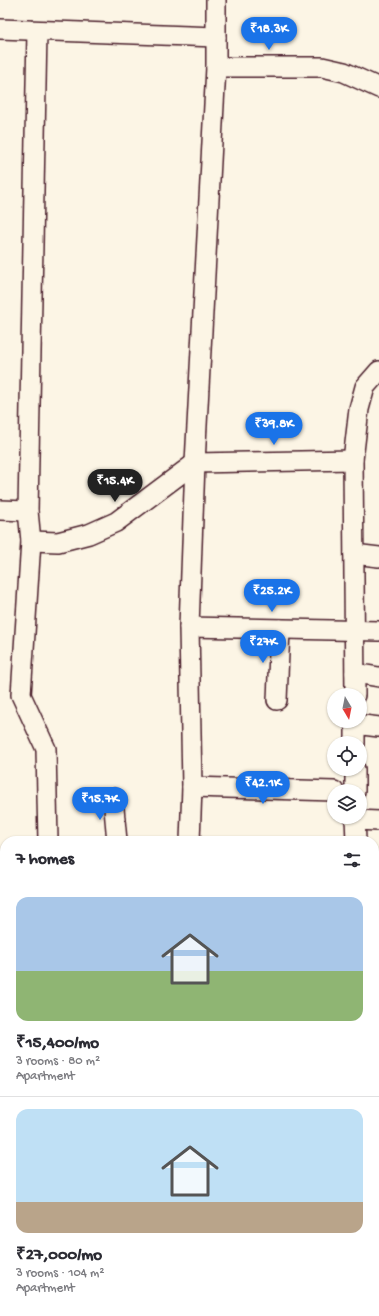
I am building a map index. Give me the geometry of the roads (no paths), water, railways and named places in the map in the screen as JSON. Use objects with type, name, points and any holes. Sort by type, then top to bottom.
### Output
[{"type":"street","points":[[190,836],[192,787],[190,627],[195,463],[216,67],[216,0]]},
{"type":"street","points":[[0,30],[216,37]]},
{"type":"street","points":[[37,31],[28,511],[31,541],[21,695],[46,749],[48,836]]},
{"type":"street","points":[[216,67],[322,66],[344,72],[374,85]]},
{"type":"street","points":[[355,688],[353,460],[359,409],[365,387],[379,371]]},
{"type":"street","points":[[31,541],[58,542],[89,534],[116,522],[195,463],[353,460]]},
{"type":"street","points":[[0,510],[28,511]]},
{"type":"street","points":[[354,554],[379,557]]},
{"type":"street","points":[[190,627],[379,631]]},
{"type":"street","points":[[277,700],[280,629]]},
{"type":"street","points":[[354,673],[379,677]]},
{"type":"street","points":[[367,724],[379,727]]},
{"type":"street","points":[[192,787],[327,791]]},
{"type":"street","points":[[113,798],[117,836]]},
{"type":"street","points":[[367,820],[379,821]]},
{"type":"street","points":[[355,824],[356,836]]}]
